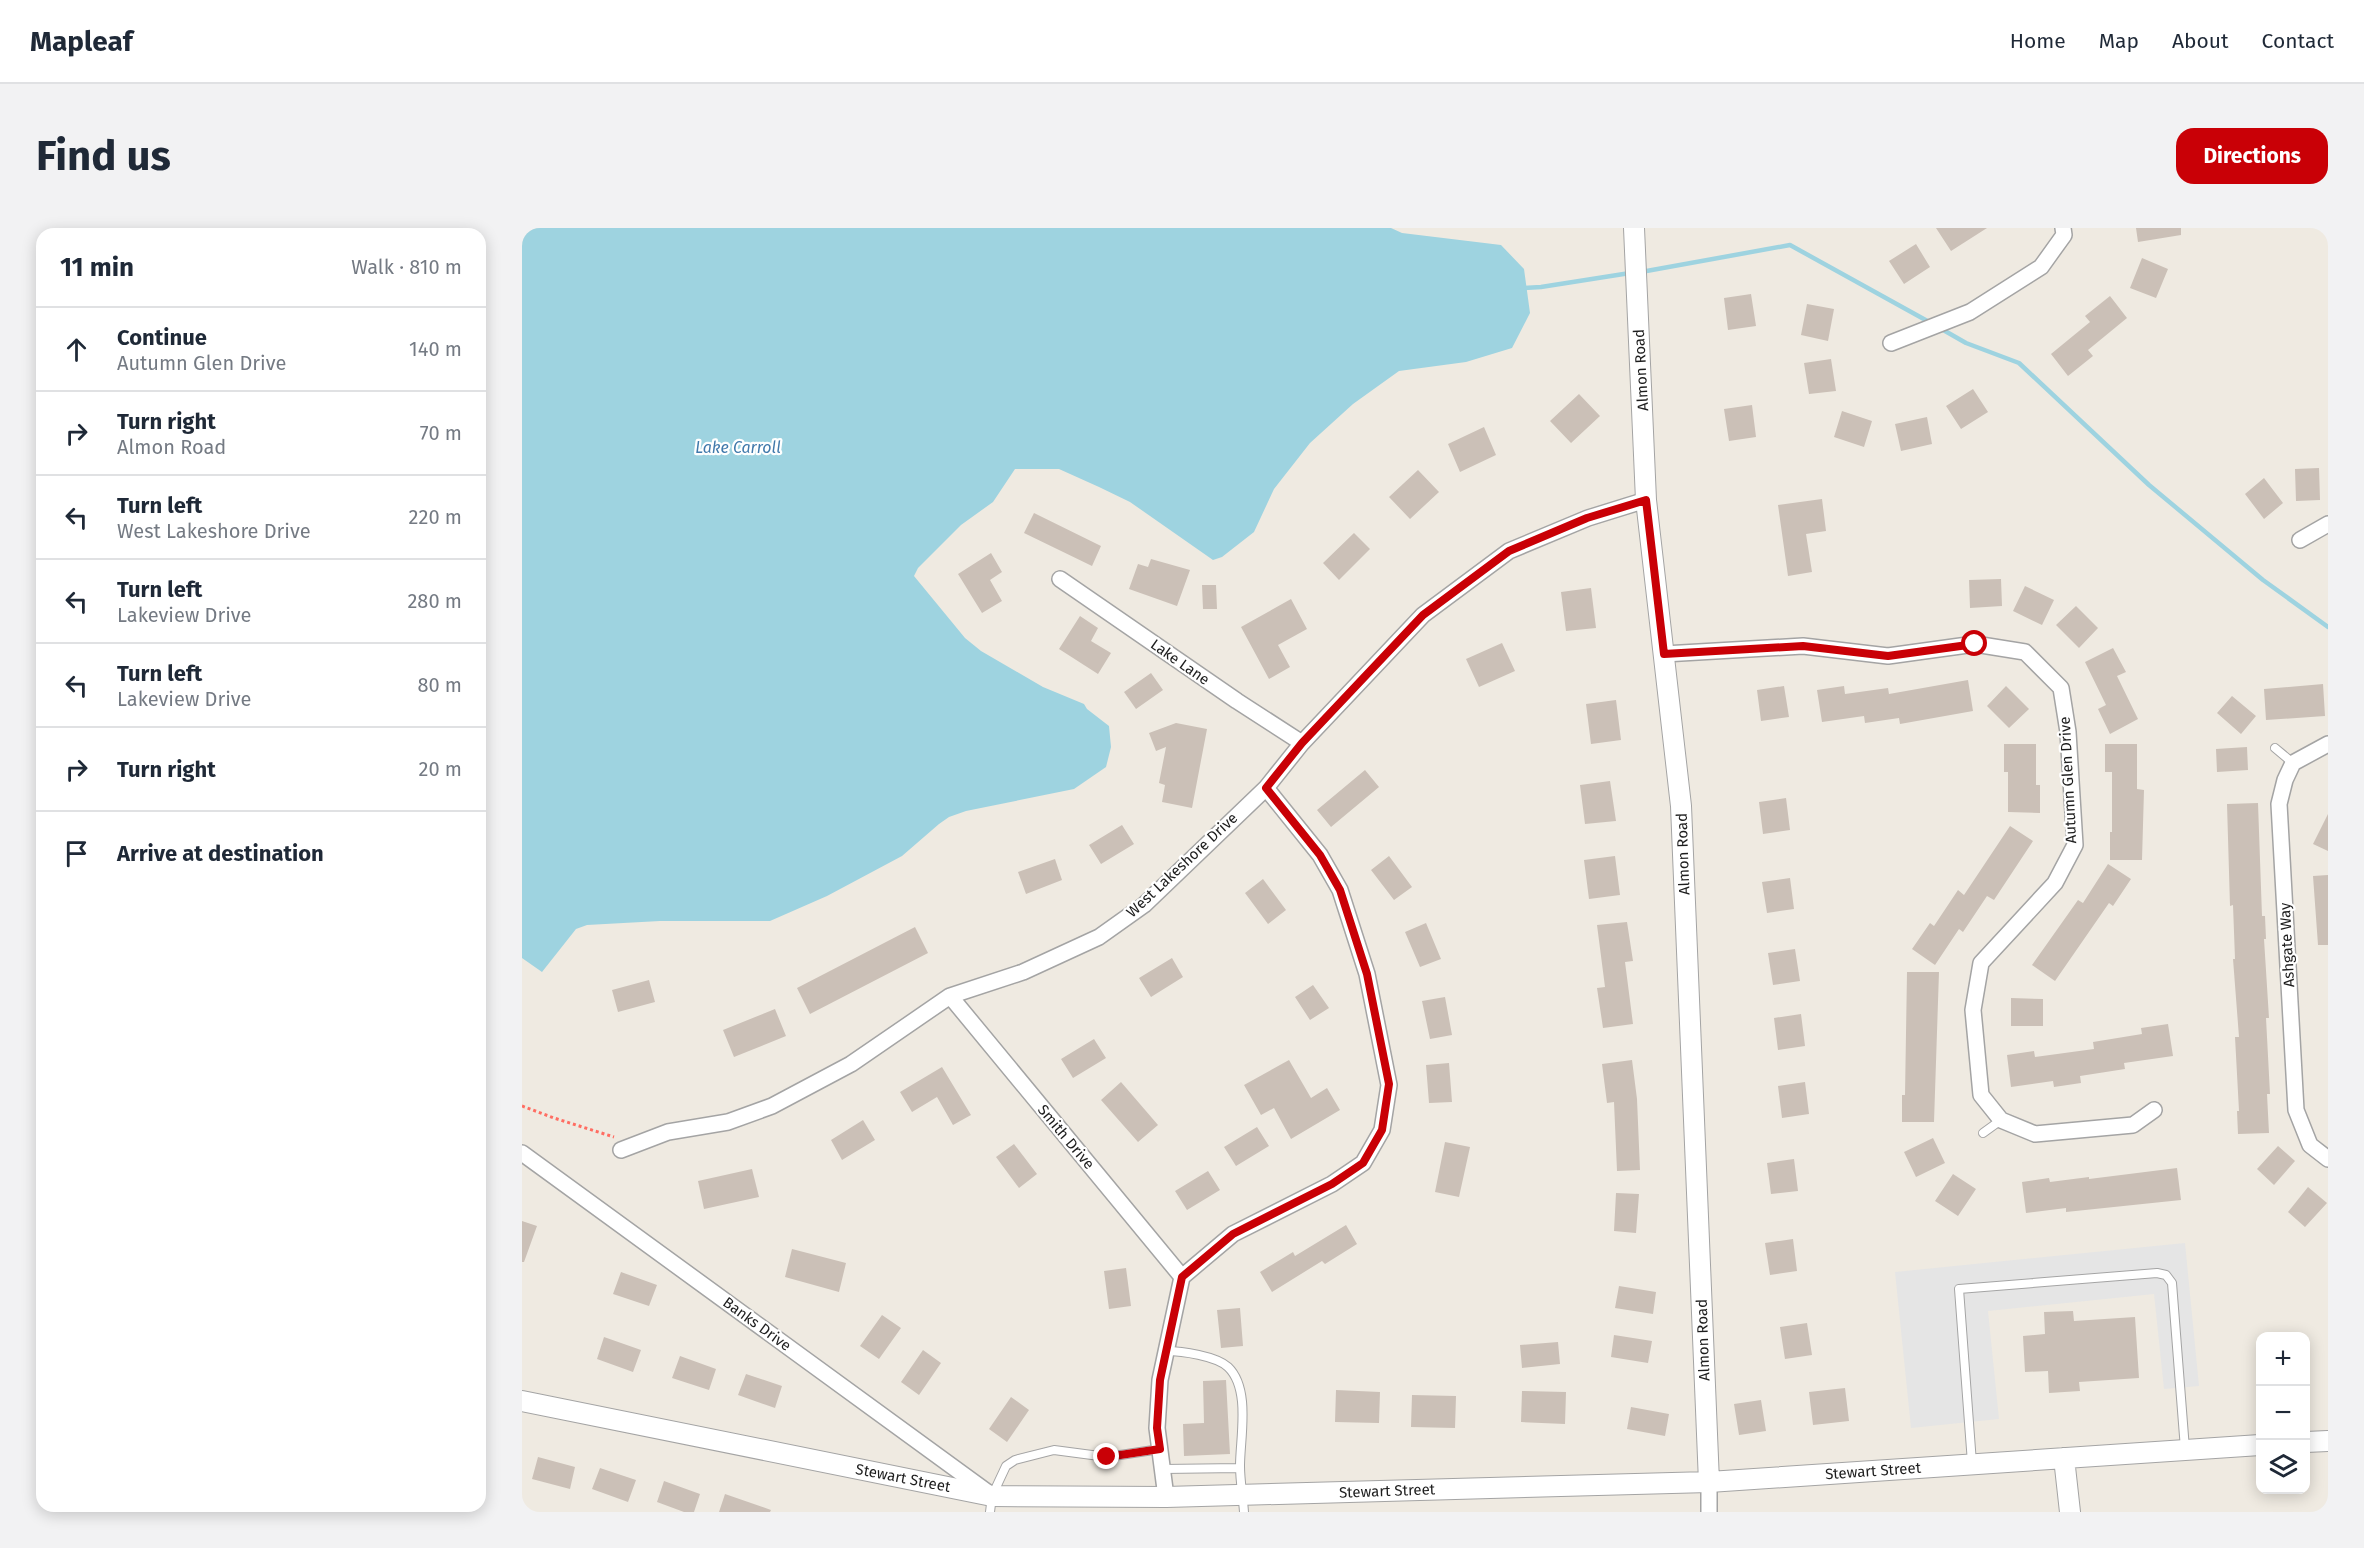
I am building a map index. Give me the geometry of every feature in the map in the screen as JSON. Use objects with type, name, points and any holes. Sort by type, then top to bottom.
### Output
[{"type":"street","name":"Almon Road","points":[[1634,228],[1646,500],[1681,806],[1709,1482]]},
{"type":"street","points":[[1891,343],[1970,312],[2041,267],[2064,235],[2063,228]]},
{"type":"street","name":"West Lakeshore Drive","points":[[621,1150],[668,1132],[728,1122],[772,1106],[851,1064],[950,996],[1023,972],[1099,937],[1144,905],[1266,788],[1302,743],[1423,615],[1509,551],[1587,518],[1646,500]]},
{"type":"street","points":[[2300,540],[2328,524]]},
{"type":"street","name":"Lake Lane","points":[[1060,579],[1302,743]]},
{"type":"street","name":"Autumn Glen Drive","points":[[1664,654],[1803,646],[1888,656],[1975,644],[2025,652],[2061,688],[2068,732],[2074,845],[2055,883],[1981,963],[1973,1010],[1981,1095],[2001,1120],[2035,1134],[2133,1125],[2154,1110]]},
{"type":"street","points":[[2293,763],[2328,744]]},
{"type":"street","name":"Ashgate Way","points":[[2293,763],[2285,780],[2279,804],[2296,1110],[2310,1145],[2328,1159]]},
{"type":"street","points":[[1166,1497],[1157,1428],[1160,1380],[1182,1277],[1233,1234],[1332,1184],[1363,1163],[1382,1130],[1389,1084],[1367,974],[1340,890],[1320,855],[1266,788]]},
{"type":"street","name":"Smith Drive","points":[[950,996],[1182,1277]]},
{"type":"street","name":"Banks Drive","points":[[522,1153],[991,1504]]},
{"type":"street","name":"Stewart Street","points":[[522,1401],[991,1504],[1166,1497],[1243,1503],[1709,1482],[2256,1445]]},
{"type":"street","points":[[2310,1442],[2328,1441]]},
{"type":"street","points":[[2064,1458],[2070,1512]]},
{"type":"street","points":[[1709,1482],[1709,1512]]},
{"type":"lane","points":[[2275,748],[2293,763]]},
{"type":"lane","points":[[1983,1133],[2001,1120]]},
{"type":"lane","points":[[1972,1464],[1959,1289],[2157,1273],[2166,1275],[2172,1283],[2185,1450]]},
{"type":"lane","points":[[1166,1351],[1184,1352],[1214,1360],[1227,1366],[1235,1376],[1241,1391],[1240,1468],[1243,1503]]},
{"type":"lane","points":[[991,1504],[1006,1466],[1034,1454],[1054,1450],[1107,1457],[1160,1449]]},
{"type":"lane","points":[[1162,1469],[1240,1468]]},
{"type":"path","points":[[522,1106],[603,1135],[633,1140],[649,1138]]},
{"type":"shaded area","points":[[2185,1243],[2199,1386],[2164,1389],[2154,1294],[1988,1311],[1999,1419],[1911,1428],[1895,1272]]},
{"type":"water","name":"Lake Carroll","points":[[522,228],[1391,228],[1402,233],[1501,245],[1524,269],[1530,313],[1512,348],[1466,362],[1399,371],[1353,404],[1310,443],[1274,489],[1254,532],[1222,557],[1213,560],[1130,502],[1099,487],[1059,469],[1015,469],[993,502],[961,525],[918,568],[914,576],[965,638],[981,651],[1043,687],[1084,704],[1109,726],[1111,747],[1106,767],[1074,789],[966,811],[949,817],[902,856],[827,896],[770,921],[660,921],[587,925],[576,929],[542,972],[522,958]]},
{"type":"building","points":[[1936,228],[1987,228],[1951,251]]},
{"type":"building","points":[[2136,228],[2181,228],[2181,235],[2138,242]]},
{"type":"building","points":[[1916,244],[1930,267],[1904,284],[1889,261]]},
{"type":"building","points":[[2142,258],[2168,269],[2156,298],[2130,288]]},
{"type":"building","points":[[1751,294],[1756,326],[1728,330],[1724,298]]},
{"type":"building","points":[[2110,296],[2127,318],[2088,350],[2093,356],[2068,376],[2051,354],[2090,322],[2085,316]]},
{"type":"building","points":[[1807,304],[1834,309],[1828,341],[1801,335]]},
{"type":"building","points":[[1831,359],[1836,391],[1809,394],[1804,363]]},
{"type":"building","points":[[1973,389],[1988,412],[1961,429],[1946,406]]},
{"type":"building","points":[[1579,394],[1600,416],[1571,443],[1550,421]]},
{"type":"building","points":[[1752,405],[1756,437],[1729,441],[1724,409]]},
{"type":"building","points":[[1842,411],[1872,421],[1864,447],[1834,437]]},
{"type":"building","points":[[1927,417],[1932,444],[1901,451],[1895,424]]},
{"type":"building","points":[[1484,427],[1496,455],[1460,472],[1448,444]]},
{"type":"building","points":[[2319,468],[2320,500],[2296,501],[2295,469]]},
{"type":"building","points":[[1418,470],[1439,492],[1410,519],[1389,497]]},
{"type":"building","points":[[2264,478],[2283,503],[2264,519],[2245,494]]},
{"type":"building","points":[[1822,499],[1826,531],[1806,534],[1812,572],[1788,576],[1778,505]]},
{"type":"building","points":[[1034,513],[1101,546],[1092,566],[1024,533]]},
{"type":"building","points":[[1354,533],[1370,549],[1339,580],[1323,563]]},
{"type":"building","points":[[991,553],[1002,572],[990,580],[1002,601],[982,613],[958,574]]},
{"type":"building","points":[[1151,559],[1190,570],[1177,606],[1129,589],[1138,564],[1148,567]]},
{"type":"building","points":[[2001,579],[2002,606],[1970,608],[1969,580]]},
{"type":"building","points":[[1202,585],[1216,585],[1217,609],[1203,609]]},
{"type":"building","points":[[2025,586],[2054,600],[2042,625],[2013,611]]},
{"type":"building","points":[[1591,588],[1596,628],[1566,631],[1561,592]]},
{"type":"building","points":[[1291,599],[1307,629],[1278,645],[1290,667],[1269,679],[1241,627]]},
{"type":"building","points":[[2076,606],[2098,628],[2079,648],[2056,625]]},
{"type":"building","points":[[1080,616],[1098,628],[1091,641],[1111,653],[1098,674],[1059,649]]},
{"type":"building","points":[[1502,643],[1515,671],[1479,687],[1466,659]]},
{"type":"building","points":[[2113,648],[2126,672],[2117,676],[2138,719],[2110,734],[2098,709],[2106,705],[2085,662]]},
{"type":"building","points":[[1151,673],[1163,690],[1136,709],[1124,692]]},
{"type":"building","points":[[1968,680],[1973,711],[1900,724],[1899,718],[1865,723],[1864,716],[1822,722],[1817,690],[1844,686],[1845,694],[1888,688],[1889,694]]},
{"type":"building","points":[[2323,684],[2325,716],[2266,720],[2264,689]]},
{"type":"building","points":[[1784,686],[1789,717],[1761,721],[1757,690]]},
{"type":"building","points":[[2006,686],[2029,709],[2009,728],[1987,706]]},
{"type":"building","points":[[2232,696],[2256,716],[2241,734],[2217,713]]},
{"type":"building","points":[[1616,700],[1621,740],[1591,744],[1586,704]]},
{"type":"building","points":[[1176,723],[1207,729],[1192,808],[1162,802],[1165,785],[1159,783],[1166,747],[1156,751],[1149,733]]},
{"type":"building","points":[[2004,744],[2036,744],[2036,785],[2040,785],[2040,813],[2008,812],[2008,772],[2004,772]]},
{"type":"building","points":[[2105,744],[2137,744],[2137,789],[2144,790],[2142,860],[2110,860],[2112,772],[2105,772]]},
{"type":"building","points":[[2247,747],[2248,770],[2217,772],[2216,749]]},
{"type":"building","points":[[1365,770],[1379,787],[1331,827],[1317,810]]},
{"type":"building","points":[[1610,781],[1616,821],[1585,824],[1580,785]]},
{"type":"building","points":[[1786,798],[1790,830],[1763,834],[1759,802]]},
{"type":"building","points":[[2258,803],[2269,1018],[2266,1018],[2270,1094],[2267,1094],[2269,1133],[2238,1134],[2235,1037],[2239,1037],[2233,959],[2235,959],[2233,905],[2230,906],[2227,804]]},
{"type":"building","points":[[2328,814],[2328,851],[2313,844]]},
{"type":"building","points":[[1122,825],[1134,844],[1101,864],[1089,845]]},
{"type":"building","points":[[2010,826],[2033,841],[1994,900],[1987,896],[1963,932],[1959,929],[1935,965],[1912,949],[1930,923],[1934,926],[1958,890],[1964,895]]},
{"type":"building","points":[[1389,856],[1412,887],[1394,900],[1371,870]]},
{"type":"building","points":[[1615,856],[1620,895],[1589,899],[1584,860]]},
{"type":"building","points":[[1055,859],[1062,880],[1026,894],[1018,872]]},
{"type":"building","points":[[2108,864],[2131,879],[2113,906],[2109,903],[2055,981],[2032,965],[2078,900],[2083,903]]},
{"type":"building","points":[[2328,875],[2328,945],[2318,945],[2313,876]]},
{"type":"building","points":[[1790,878],[1794,909],[1767,913],[1762,882]]},
{"type":"building","points":[[1263,879],[1286,910],[1268,924],[1245,893]]},
{"type":"building","points":[[1627,922],[1633,961],[1625,962],[1633,1024],[1603,1028],[1597,988],[1605,987],[1597,925]]},
{"type":"building","points":[[1426,923],[1441,959],[1420,967],[1405,932]]},
{"type":"building","points":[[915,927],[928,953],[810,1014],[797,988]]},
{"type":"building","points":[[1795,949],[1800,981],[1773,985],[1768,953]]},
{"type":"building","points":[[1172,958],[1183,977],[1151,997],[1139,978]]},
{"type":"building","points":[[1907,972],[1939,972],[1934,1122],[1902,1122],[1902,1095],[1905,1095]]},
{"type":"building","points":[[649,980],[655,1002],[618,1012],[612,990]]},
{"type":"building","points":[[1313,985],[1329,1008],[1310,1020],[1295,997]]},
{"type":"building","points":[[1445,997],[1452,1035],[1430,1039],[1422,1001]]},
{"type":"building","points":[[2011,998],[2043,999],[2043,1026],[2011,1026]]},
{"type":"building","points":[[775,1009],[786,1036],[734,1057],[723,1030]]},
{"type":"building","points":[[1801,1014],[1805,1046],[1778,1050],[1774,1018]]},
{"type":"building","points":[[2168,1024],[2173,1056],[2124,1063],[2125,1069],[2080,1076],[2081,1083],[2054,1087],[2053,1081],[2011,1087],[2007,1055],[2034,1051],[2035,1057],[2094,1049],[2093,1042],[2142,1034],[2141,1028]]},
{"type":"building","points":[[1094,1039],[1106,1058],[1073,1078],[1061,1059]]},
{"type":"building","points":[[1289,1060],[1311,1098],[1327,1088],[1340,1110],[1291,1139],[1274,1108],[1261,1115],[1244,1085]]},
{"type":"building","points":[[1632,1060],[1637,1099],[1640,1170],[1617,1171],[1614,1102],[1607,1103],[1602,1064]]},
{"type":"building","points":[[1449,1063],[1452,1102],[1429,1103],[1426,1065]]},
{"type":"building","points":[[942,1067],[971,1115],[953,1125],[937,1097],[912,1112],[900,1092]]},
{"type":"building","points":[[1121,1082],[1158,1125],[1138,1142],[1101,1100]]},
{"type":"building","points":[[1805,1082],[1809,1114],[1782,1118],[1778,1086]]},
{"type":"building","points":[[863,1120],[875,1140],[842,1160],[831,1140]]},
{"type":"building","points":[[1257,1127],[1269,1146],[1236,1166],[1224,1147]]},
{"type":"building","points":[[1933,1138],[1945,1163],[1916,1177],[1904,1152]]},
{"type":"building","points":[[1445,1142],[1470,1147],[1459,1197],[1435,1192]]},
{"type":"building","points":[[1014,1144],[1037,1174],[1019,1188],[996,1157]]},
{"type":"building","points":[[2278,1146],[2295,1161],[2274,1185],[2257,1169]]},
{"type":"building","points":[[1794,1159],[1798,1191],[1771,1194],[1767,1163]]},
{"type":"building","points":[[2177,1168],[2181,1200],[2066,1212],[2066,1208],[2026,1213],[2022,1182],[2049,1178],[2050,1182],[2089,1177],[2089,1179]]},
{"type":"building","points":[[752,1169],[759,1197],[704,1209],[698,1181]]},
{"type":"building","points":[[1208,1171],[1220,1190],[1187,1210],[1175,1191]]},
{"type":"building","points":[[1953,1174],[1976,1189],[1958,1216],[1935,1201]]},
{"type":"building","points":[[2308,1187],[2327,1203],[2305,1227],[2288,1212]]},
{"type":"building","points":[[1616,1193],[1639,1194],[1636,1233],[1614,1231]]},
{"type":"building","points":[[522,1221],[537,1226],[524,1262],[522,1262]]},
{"type":"building","points":[[1346,1225],[1357,1244],[1325,1264],[1322,1261],[1272,1292],[1260,1272],[1293,1252],[1295,1256]]},
{"type":"building","points":[[1793,1239],[1797,1271],[1770,1275],[1765,1243]]},
{"type":"building","points":[[792,1249],[846,1263],[839,1292],[785,1277]]},
{"type":"building","points":[[1126,1268],[1131,1306],[1109,1309],[1104,1271]]},
{"type":"building","points":[[621,1272],[657,1285],[649,1306],[613,1294]]},
{"type":"building","points":[[1619,1286],[1656,1292],[1653,1314],[1615,1308]]},
{"type":"building","points":[[1240,1308],[1243,1346],[1221,1348],[1217,1310]]},
{"type":"building","points":[[2073,1311],[2074,1321],[2135,1317],[2139,1378],[2079,1382],[2080,1391],[2049,1393],[2048,1371],[2025,1372],[2023,1336],[2045,1334],[2044,1312]]},
{"type":"building","points":[[882,1315],[901,1328],[879,1359],[860,1346]]},
{"type":"building","points":[[1807,1323],[1812,1355],[1785,1359],[1780,1327]]},
{"type":"building","points":[[1614,1335],[1652,1341],[1648,1363],[1611,1357]]},
{"type":"building","points":[[604,1337],[641,1350],[633,1372],[597,1359]]},
{"type":"building","points":[[1558,1342],[1560,1364],[1522,1368],[1520,1345]]},
{"type":"building","points":[[923,1350],[941,1363],[919,1395],[901,1382]]},
{"type":"building","points":[[680,1356],[716,1369],[709,1390],[672,1378]]},
{"type":"building","points":[[746,1374],[782,1386],[775,1408],[738,1395]]},
{"type":"building","points":[[1226,1380],[1230,1454],[1184,1456],[1183,1424],[1204,1423],[1203,1381]]},
{"type":"building","points":[[1845,1388],[1849,1421],[1813,1425],[1809,1392]]},
{"type":"building","points":[[1336,1390],[1380,1392],[1379,1423],[1335,1422]]},
{"type":"building","points":[[1522,1391],[1566,1392],[1565,1424],[1521,1422]]},
{"type":"building","points":[[1412,1395],[1456,1396],[1455,1428],[1411,1427]]},
{"type":"building","points":[[1011,1397],[1029,1410],[1007,1442],[989,1429]]},
{"type":"building","points":[[1761,1400],[1766,1431],[1739,1435],[1734,1404]]},
{"type":"building","points":[[1631,1407],[1669,1414],[1665,1436],[1627,1429]]},
{"type":"building","points":[[538,1457],[575,1467],[570,1489],[532,1479]]},
{"type":"building","points":[[600,1468],[636,1480],[628,1502],[592,1489]]},
{"type":"building","points":[[664,1481],[700,1494],[694,1512],[684,1512],[657,1502]]},
{"type":"building","points":[[725,1494],[771,1510],[770,1512],[719,1512]]},
{"type":"waterway","points":[[1641,272],[1790,245],[1931,323]]},
{"type":"waterway","points":[[1522,288],[1630,273]]},
{"type":"waterway","points":[[1938,327],[1966,343],[2019,363],[2149,485],[2263,580],[2328,627]]},
{"type":"route","points":[[1107,1457],[1160,1449],[1157,1428],[1160,1380],[1182,1277],[1233,1234],[1332,1184],[1363,1163],[1382,1130],[1389,1084],[1367,974],[1340,890],[1320,855],[1266,788],[1302,743],[1423,615],[1509,551],[1587,518],[1646,500],[1664,654],[1803,646],[1888,656],[1975,644]]}]
